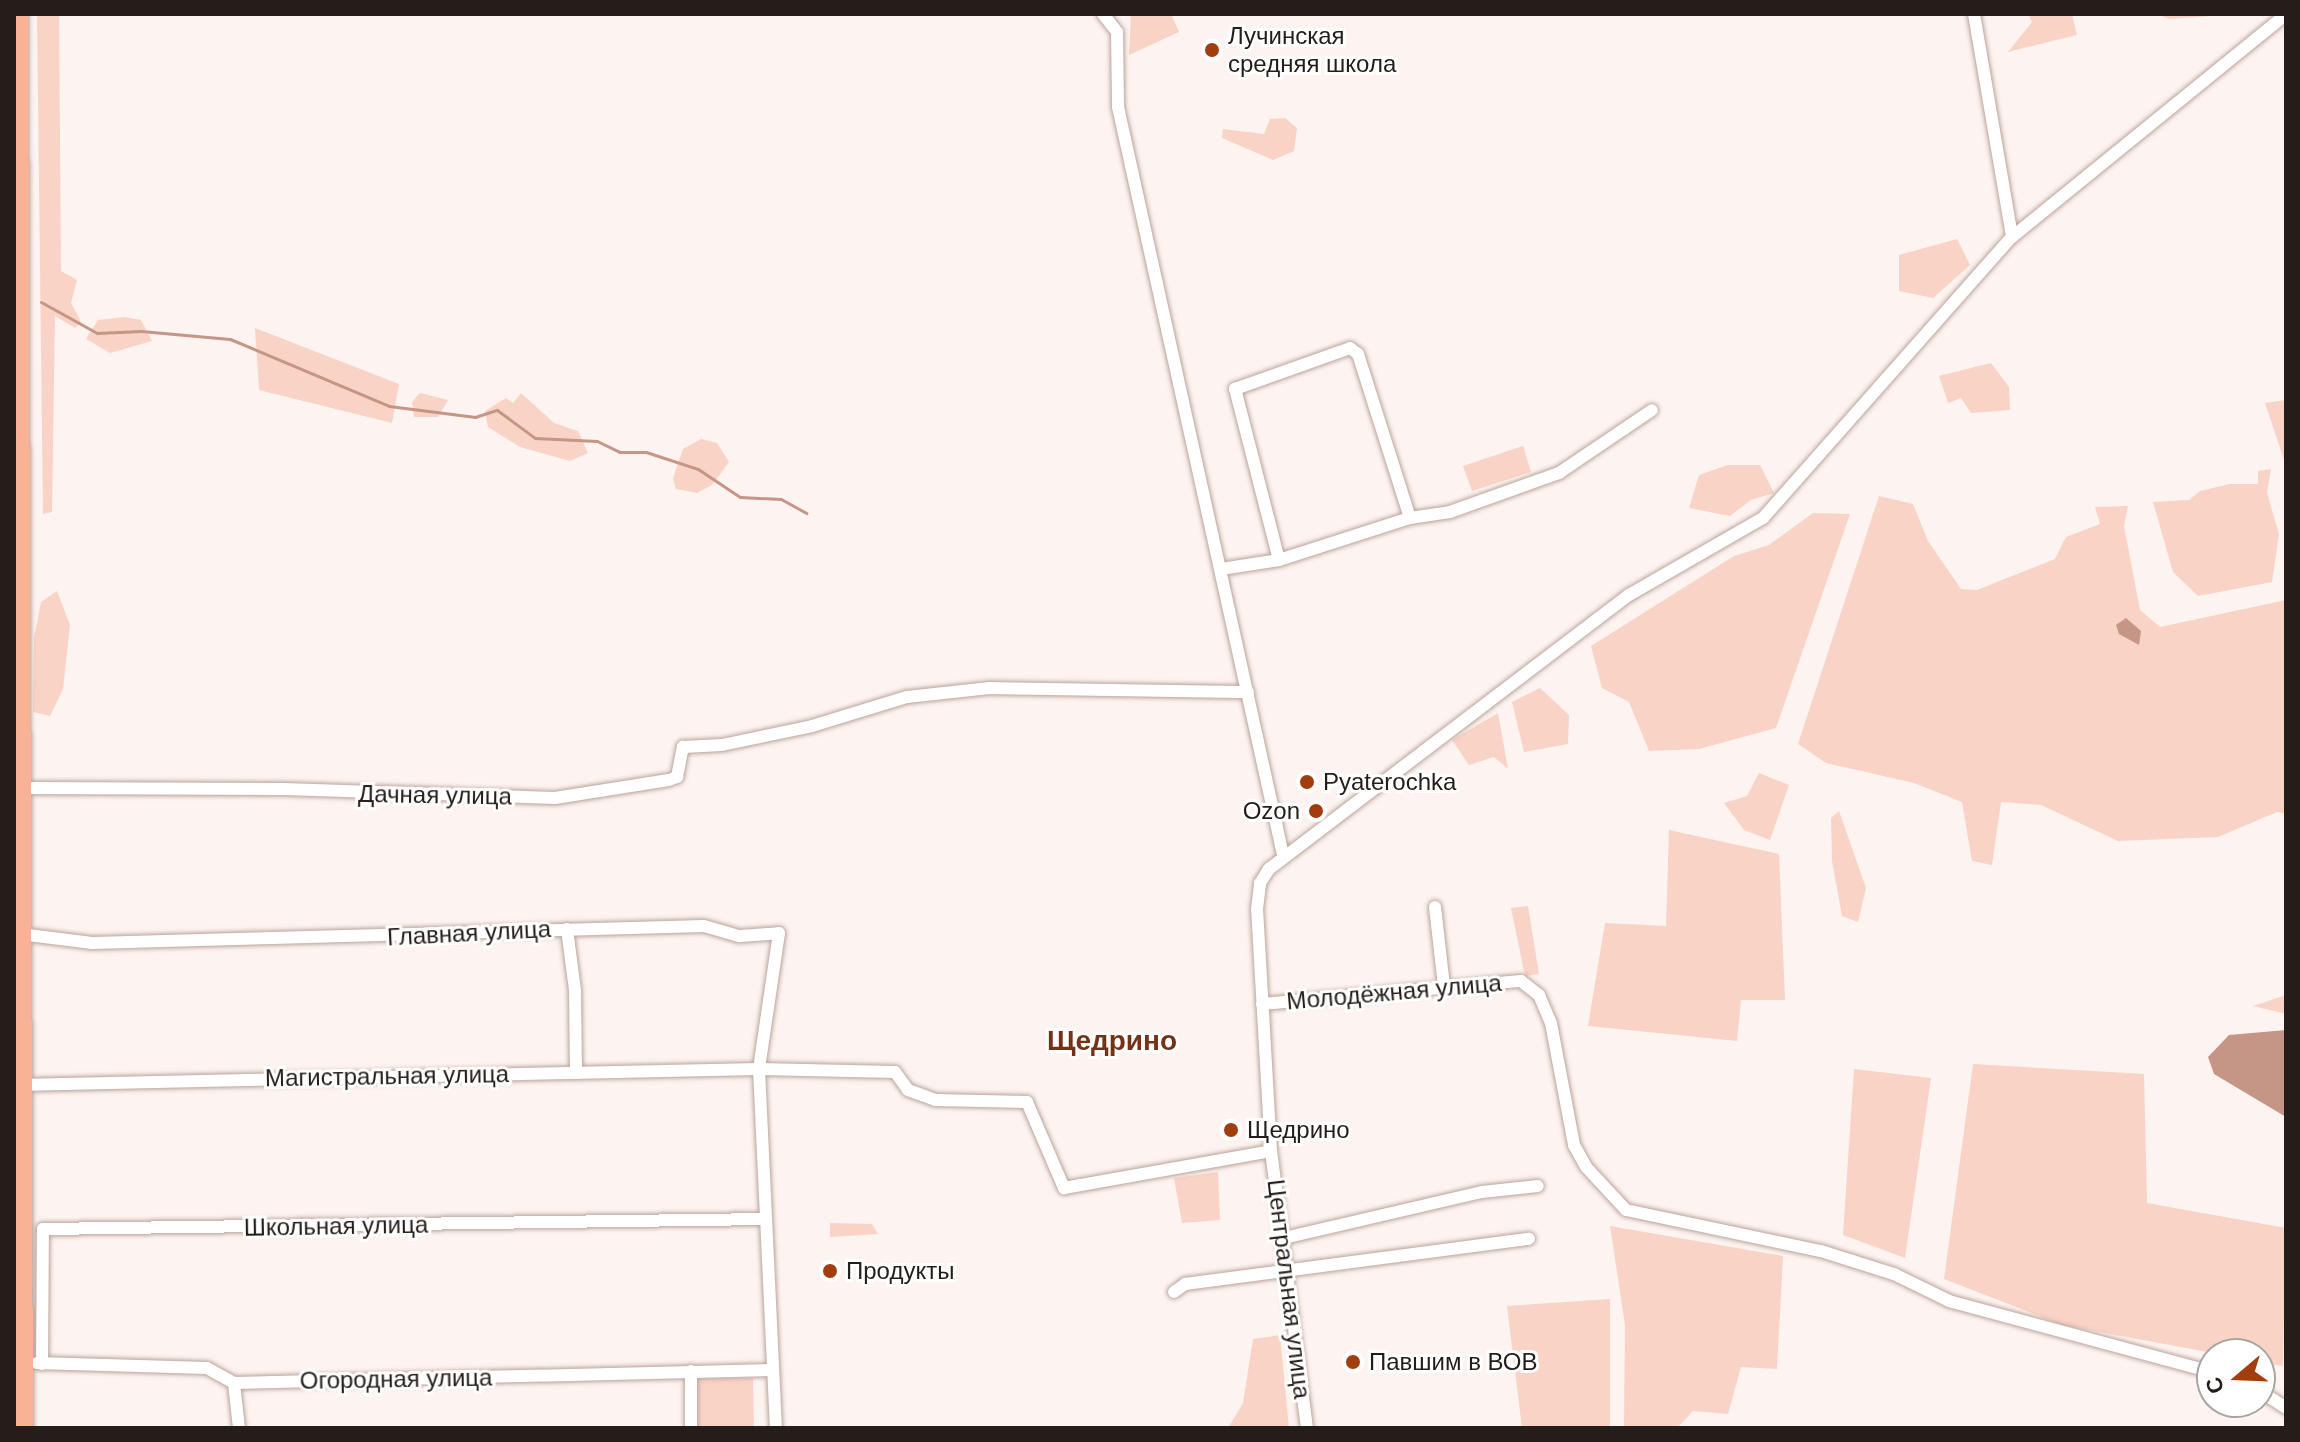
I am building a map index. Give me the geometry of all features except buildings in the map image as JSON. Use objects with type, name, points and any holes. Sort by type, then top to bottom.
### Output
[{"type":"highway","points":[[19,14],[21,788],[17,814],[17,1085],[33,1363],[24,1428]]},
{"type":"street","points":[[1103,14],[1117,32],[1118,107],[1283,855]]},
{"type":"street","points":[[1974,14],[2012,237]]},
{"type":"street","name":"Центральная улица","points":[[1307,1428],[1271,1151],[1257,909],[1260,883],[1283,855],[1629,595],[1763,518],[2012,237],[2286,14]]},
{"type":"street","points":[[1279,560],[1235,389],[1350,348],[1358,354],[1410,518]]},
{"type":"street","points":[[1221,569],[1279,560],[1410,518],[1450,512],[1559,473],[1652,410]]},
{"type":"street","name":"Дачная улица","points":[[21,788],[284,789],[555,798],[677,777],[683,747],[722,745],[820,724],[907,697],[990,688],[1248,692]]},
{"type":"street","points":[[1435,907],[1444,986]]},
{"type":"street","name":"Главная улица","points":[[18,940],[92,943],[704,926],[740,936],[779,933],[759,1069]]},
{"type":"street","points":[[567,929],[575,991],[576,1073]]},
{"type":"street","name":"Молодёжная улица","points":[[1262,1004],[1521,981],[1539,995],[1551,1023],[1580,1158],[1619,1205],[1660,1221],[1821,1251],[1894,1274],[1949,1301],[2196,1368]]},
{"type":"street","points":[[759,1069],[776,1428]]},
{"type":"street","name":"Магистральная улица","points":[[17,1085],[759,1069],[895,1072],[908,1090],[935,1100],[1027,1102],[1064,1188],[1271,1151]]},
{"type":"street","points":[[1284,1238],[1482,1192],[1538,1186]]},
{"type":"street","name":"Школьная улица","points":[[33,1363],[43,1229],[765,1219]]},
{"type":"street","points":[[1174,1292],[1185,1284],[1289,1273],[1529,1239]]},
{"type":"street","name":"Огородная улица","points":[[33,1363],[207,1368],[234,1383],[773,1370]]},
{"type":"street","points":[[691,1371],[691,1428]]},
{"type":"street","points":[[234,1383],[239,1428]]},
{"type":"shaded area","points":[[37,14],[59,14],[61,271],[77,280],[71,303],[81,322],[75,328],[55,316],[52,512],[43,514]]},
{"type":"shaded area","points":[[1131,14],[1171,14],[1179,32],[1129,55]]},
{"type":"shaded area","points":[[2028,14],[2072,14],[2077,35],[2008,52],[2032,22]]},
{"type":"shaded area","points":[[2157,14],[2240,14],[2169,19]]},
{"type":"shaded area","points":[[1285,118],[1297,128],[1294,151],[1273,160],[1222,138],[1223,129],[1264,134],[1270,119]]},
{"type":"shaded area","points":[[1957,239],[1970,265],[1933,298],[1899,291],[1899,255]]},
{"type":"shaded area","points":[[125,317],[141,320],[152,341],[110,353],[86,339],[98,320]]},
{"type":"shaded area","points":[[255,328],[399,384],[392,423],[259,390]]},
{"type":"shaded area","points":[[1991,363],[2009,387],[2010,410],[1971,413],[1961,398],[1948,403],[1939,376]]},
{"type":"shaded area","points":[[420,393],[448,400],[438,417],[414,417],[412,402]]},
{"type":"shaded area","points":[[521,393],[554,423],[578,431],[588,453],[570,461],[520,447],[488,427],[485,411],[506,398],[513,403]]},
{"type":"shaded area","points":[[2286,400],[2286,466],[2265,403]]},
{"type":"shaded area","points":[[701,439],[717,443],[729,462],[712,485],[697,493],[676,489],[673,478],[683,449]]},
{"type":"shaded area","points":[[1523,446],[1531,472],[1472,491],[1463,466]]},
{"type":"shaded area","points":[[1728,465],[1760,465],[1774,493],[1751,500],[1730,516],[1689,508],[1699,475]]},
{"type":"shaded area","points":[[2271,469],[2267,493],[2279,534],[2272,582],[2198,596],[2173,572],[2153,502],[2189,500],[2200,491],[2230,484],[2258,484],[2258,471]]},
{"type":"shaded area","points":[[1879,496],[1913,504],[1928,541],[1961,589],[1977,590],[2055,559],[2066,537],[2100,524],[2095,507],[2128,506],[2124,526],[2140,610],[2160,627],[2286,600],[2286,814],[2277,812],[2218,837],[2118,841],[2041,805],[2001,802],[1992,865],[1972,861],[1962,802],[1914,783],[1826,763],[1798,744]]},
{"type":"shaded area","points":[[1813,513],[1850,514],[1776,728],[1699,749],[1649,751],[1629,702],[1602,688],[1591,646],[1734,556],[1769,545]]},
{"type":"shaded area","points":[[57,591],[70,625],[63,689],[50,716],[33,712],[34,638],[41,602]]},
{"type":"shaded area","points":[[2126,618],[2141,631],[2139,645],[2119,634],[2116,625]]},
{"type":"shaded area","points":[[1540,688],[1569,715],[1568,744],[1524,752],[1512,702]]},
{"type":"shaded area","points":[[1498,713],[1508,769],[1494,757],[1469,765],[1452,740]]},
{"type":"shaded area","points":[[1759,773],[1789,785],[1770,840],[1744,830],[1724,803],[1747,796]]},
{"type":"shaded area","points":[[1839,811],[1866,888],[1858,922],[1842,916],[1832,861],[1831,818]]},
{"type":"shaded area","points":[[1669,830],[1779,854],[1785,1000],[1741,1000],[1737,1041],[1588,1026],[1605,923],[1666,926]]},
{"type":"shaded area","points":[[1528,906],[1539,974],[1525,976],[1511,908]]},
{"type":"shaded area","points":[[2286,995],[2286,1014],[2253,1006]]},
{"type":"shaded area","points":[[2286,1030],[2286,1117],[2214,1074],[2208,1057],[2229,1035]]},
{"type":"shaded area","points":[[1973,1064],[2144,1074],[2147,1203],[2286,1228],[2283,1366],[2276,1365],[2276,1338],[2196,1338],[2196,1350],[2062,1325],[1944,1279]]},
{"type":"shaded area","points":[[1854,1069],[1931,1078],[1905,1258],[1843,1235]]},
{"type":"shaded area","points":[[1218,1172],[1220,1220],[1182,1223],[1174,1178]]},
{"type":"shaded area","points":[[830,1223],[872,1224],[878,1234],[830,1237]]},
{"type":"shaded area","points":[[1610,1226],[1783,1256],[1777,1369],[1741,1367],[1728,1414],[1693,1411],[1678,1427],[1624,1427],[1625,1325]]},
{"type":"shaded area","points":[[1610,1299],[1610,1428],[1522,1428],[1507,1306]]},
{"type":"shaded area","points":[[1280,1335],[1289,1428],[1228,1428],[1243,1403],[1253,1339]]},
{"type":"shaded area","points":[[753,1378],[754,1428],[695,1428],[695,1379]]},
{"type":"waterway","points":[[41,302],[97,333],[141,331],[230,339],[389,406],[475,417],[497,410],[535,438],[597,441],[620,452],[646,452],[698,469],[740,497],[781,499],[806,513]]},
{"type":"place","name":"Лучинская средняя школа","points":[[1212,50]]},
{"type":"place","name":"Pyaterochka","points":[[1307,782]]},
{"type":"place","name":"Ozon","points":[[1316,811]]},
{"type":"place","name":"Щедрино","points":[[1231,1130]]},
{"type":"place","name":"Продукты","points":[[830,1271]]},
{"type":"place","name":"Павшим в ВОВ","points":[[1353,1362]]},
{"type":"district","name":"Щедрино","points":[[1112,1041]]}]
